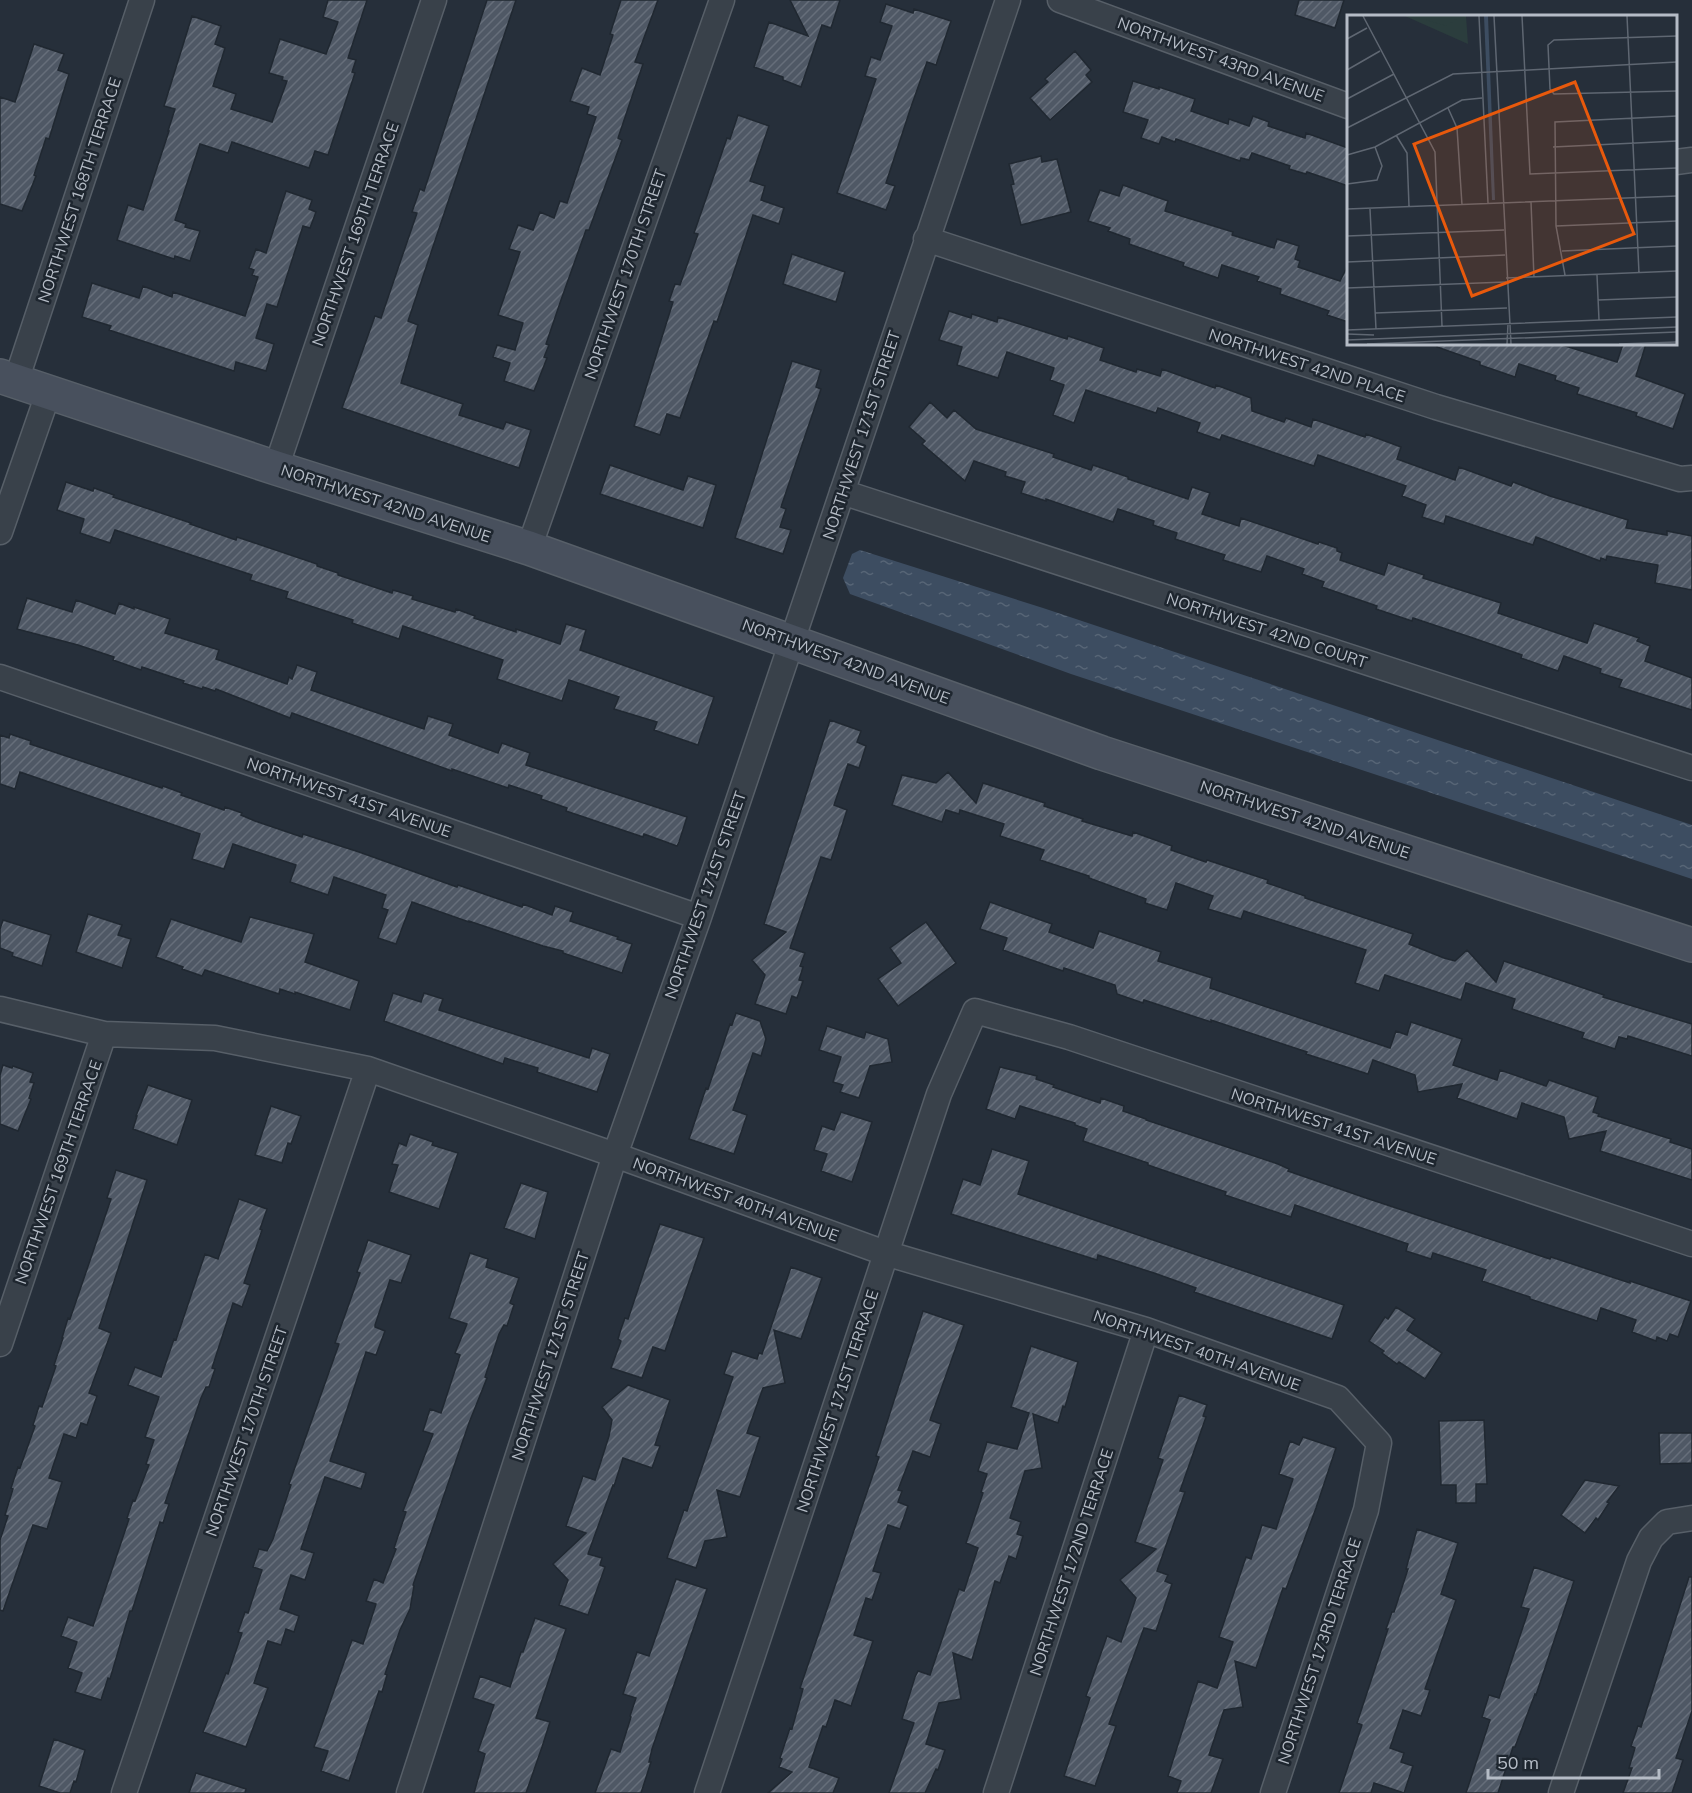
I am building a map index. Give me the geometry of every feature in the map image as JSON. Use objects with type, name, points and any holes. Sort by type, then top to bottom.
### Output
[{"type":"street","name":"NORTHWEST 168TH TERRACE","points":[[8,378],[142,0]]},
{"type":"street","name":"NORTHWEST 169TH TERRACE","points":[[276,468],[434,0]]},
{"type":"street","name":"NORTHWEST 170TH STREET","points":[[529,548],[722,0]]},
{"type":"street","name":"NORTHWEST 171ST STREET","points":[[409,1793],[615,1155],[699,917],[1008,0]]},
{"type":"street","name":"NORTHWEST 43RD AVENUE","points":[[1060,0],[1347,106]]},
{"type":"street","points":[[1677,162],[1692,160]]},
{"type":"street","name":"NORTHWEST 42ND PLACE","points":[[926,239],[1436,407],[1680,479],[1692,478]]},
{"type":"street","name":"NORTHWEST 42ND AVENUE","points":[[8,378],[276,468],[529,548],[1102,753],[1692,945]]},
{"type":"street","points":[[0,532],[49,391]]},
{"type":"street","name":"NORTHWEST 42ND COURT","points":[[842,492],[1692,768]]},
{"type":"street","name":"NORTHWEST 41ST AVENUE","points":[[0,677],[699,917]]},
{"type":"street","name":"NORTHWEST 40TH AVENUE","points":[[0,1009],[104,1034],[215,1038],[368,1069],[885,1253],[1146,1330],[1338,1398],[1379,1443],[1366,1510]]},
{"type":"street","name":"NORTHWEST 41ST AVENUE","points":[[975,1011],[1069,1037],[1692,1244]]},
{"type":"street","name":"NORTHWEST 171ST TERRACE","points":[[707,1793],[939,1094],[975,1011]]},
{"type":"street","name":"NORTHWEST 169TH TERRACE","points":[[0,1344],[104,1034]]},
{"type":"street","name":"NORTHWEST 170TH STREET","points":[[124,1793],[368,1069]]},
{"type":"street","name":"NORTHWEST 172ND TERRACE","points":[[996,1793],[1146,1330]]},
{"type":"street","name":"NORTHWEST 173RD TERRACE","points":[[1273,1793],[1366,1510]]},
{"type":"street","points":[[1561,1793],[1639,1562],[1651,1538],[1668,1522],[1692,1518]]},
{"type":"water","points":[[860,550],[1043,608],[1692,825],[1692,879],[1071,674],[850,594],[843,578],[852,554]]},
{"type":"building","points":[[328,0],[367,0],[348,58],[356,60],[352,72],[355,73],[328,155],[315,151],[309,168],[232,142],[228,153],[200,144],[175,220],[186,224],[185,227],[200,231],[190,261],[175,256],[174,259],[117,240],[128,205],[143,210],[175,109],[164,106],[192,16],[221,26],[215,44],[225,48],[213,86],[236,94],[231,109],[272,122],[287,81],[282,80],[283,77],[269,73],[280,39],[326,54],[338,22],[323,17]]},
{"type":"building","points":[[487,0],[516,0],[408,321],[418,325],[401,383],[463,404],[459,415],[503,429],[506,422],[531,430],[519,468],[342,408],[375,316],[381,318],[417,213],[412,212],[420,189],[424,191]]},
{"type":"building","points":[[621,0],[658,0],[635,62],[643,64],[618,138],[622,140],[561,300],[546,344],[549,345],[544,357],[547,358],[534,391],[504,381],[510,363],[493,357],[497,345],[515,350],[523,323],[498,315],[520,252],[509,249],[518,225],[533,230],[540,212],[554,218],[560,201],[567,203],[596,117],[587,114],[589,107],[570,101],[582,68],[600,75]]},
{"type":"building","points":[[790,0],[840,0],[831,28],[822,25],[801,87],[783,80],[783,77],[754,67],[769,22],[808,36]]},
{"type":"building","points":[[1299,0],[1344,0],[1335,28],[1295,15]]},
{"type":"building","points":[[886,4],[913,13],[914,9],[951,21],[936,65],[927,62],[911,107],[886,183],[895,186],[886,210],[837,193],[876,79],[865,76],[871,57],[880,60],[892,26],[880,22]]},
{"type":"building","points":[[34,44],[64,54],[58,70],[69,74],[49,139],[46,138],[34,175],[36,176],[22,211],[0,204],[0,97],[15,102]]},
{"type":"building","points":[[1075,51],[1091,70],[1086,75],[1092,82],[1050,120],[1030,98],[1048,82],[1045,79]]},
{"type":"building","points":[[1133,81],[1195,99],[1191,111],[1228,124],[1229,119],[1249,126],[1253,116],[1269,122],[1268,126],[1305,138],[1306,133],[1347,148],[1347,186],[1307,172],[1306,174],[1289,169],[1290,166],[1252,153],[1249,160],[1241,158],[1240,161],[1176,139],[1175,142],[1162,137],[1159,144],[1141,138],[1148,120],[1123,112]]},
{"type":"building","points":[[738,115],[769,126],[750,181],[765,186],[761,200],[784,208],[779,224],[753,215],[717,322],[714,321],[680,418],[667,414],[660,435],[634,426],[673,302],[669,301],[675,284],[680,285],[698,234],[694,233],[727,138],[730,139]]},
{"type":"building","points":[[1041,156],[1042,162],[1057,159],[1071,212],[1021,225],[1011,185],[1014,184],[1009,164]]},
{"type":"building","points":[[1123,185],[1168,201],[1165,211],[1233,232],[1232,235],[1274,248],[1277,239],[1299,246],[1295,259],[1300,261],[1298,267],[1340,281],[1347,267],[1347,322],[1327,315],[1329,311],[1280,294],[1281,289],[1257,281],[1259,277],[1222,265],[1218,278],[1183,266],[1184,263],[1129,244],[1130,239],[1108,231],[1110,228],[1088,221],[1100,190],[1119,196]]},
{"type":"building","points":[[286,191],[312,200],[309,209],[316,212],[310,228],[303,226],[277,307],[267,304],[256,338],[274,344],[266,371],[236,362],[234,371],[109,330],[111,326],[82,317],[92,283],[139,298],[143,286],[172,297],[173,292],[245,316],[258,277],[252,275],[254,270],[249,268],[256,249],[266,253]]},
{"type":"building","points":[[792,254],[845,272],[836,302],[783,284]]},
{"type":"building","points":[[949,311],[971,318],[972,314],[997,322],[998,317],[1067,339],[1068,336],[1104,348],[1100,360],[1136,372],[1137,369],[1160,376],[1162,369],[1215,388],[1216,385],[1251,398],[1252,411],[1284,422],[1286,418],[1311,427],[1313,419],[1365,437],[1366,434],[1401,447],[1397,459],[1455,480],[1459,467],[1511,486],[1513,482],[1628,520],[1626,528],[1667,535],[1667,531],[1692,536],[1692,590],[1655,583],[1658,565],[1607,556],[1606,560],[1601,558],[1600,561],[1536,537],[1533,545],[1446,516],[1444,524],[1422,517],[1426,505],[1402,496],[1406,486],[1318,455],[1314,466],[1222,435],[1220,440],[1197,432],[1200,423],[1158,408],[1156,413],[1086,390],[1074,423],[1053,415],[1064,385],[1050,380],[1054,368],[1007,352],[998,378],[957,365],[962,347],[939,340]]},
{"type":"building","points":[[1437,345],[1562,345],[1617,362],[1623,345],[1646,345],[1636,376],[1685,394],[1673,429],[1636,416],[1637,413],[1577,394],[1579,388],[1555,380],[1556,376],[1519,364],[1515,377],[1437,347]]},
{"type":"building","points":[[792,361],[821,370],[816,387],[821,389],[781,507],[786,509],[780,527],[791,530],[783,554],[735,538]]},
{"type":"building","points":[[930,402],[947,418],[954,410],[976,429],[1054,454],[1053,457],[1091,470],[1093,465],[1188,499],[1192,487],[1210,493],[1202,514],[1239,526],[1241,518],[1318,544],[1319,542],[1337,548],[1337,551],[1342,553],[1340,560],[1384,575],[1388,563],[1424,575],[1423,578],[1501,603],[1498,613],[1587,643],[1594,623],[1639,638],[1637,641],[1650,646],[1645,661],[1692,678],[1692,710],[1619,687],[1622,680],[1600,673],[1601,669],[1564,656],[1558,671],[1521,658],[1522,655],[1473,638],[1413,618],[1412,621],[1376,609],[1377,606],[1322,587],[1324,582],[1302,574],[1304,569],[1267,556],[1261,572],[1223,560],[1225,555],[1175,539],[1177,533],[1153,525],[1154,521],[1118,509],[1113,522],[1021,493],[1025,482],[1005,476],[1006,472],[974,461],[965,481],[922,444],[925,441],[909,427]]},
{"type":"building","points":[[610,465],[683,490],[688,476],[716,485],[703,528],[600,494]]},
{"type":"building","points":[[66,482],[93,491],[94,488],[114,495],[113,497],[236,540],[237,537],[317,564],[338,575],[392,593],[393,590],[413,596],[412,599],[455,612],[456,609],[475,616],[474,618],[516,632],[516,629],[560,644],[566,624],[586,630],[580,650],[714,697],[698,745],[654,730],[657,722],[614,709],[619,697],[569,680],[562,701],[497,679],[503,660],[403,626],[399,639],[352,623],[353,620],[286,598],[288,592],[250,580],[252,575],[115,530],[110,543],[80,533],[84,519],[57,510]]},
{"type":"building","points":[[27,598],[72,612],[76,600],[115,614],[119,603],[134,609],[134,607],[170,619],[165,633],[219,650],[216,659],[287,684],[289,677],[292,679],[297,665],[317,672],[311,690],[424,729],[428,716],[453,724],[449,735],[498,753],[502,743],[530,753],[526,765],[687,817],[679,842],[677,846],[644,834],[643,837],[566,811],[567,808],[541,799],[542,796],[509,785],[508,788],[452,769],[452,771],[292,713],[290,718],[216,689],[215,691],[203,687],[202,689],[142,667],[141,670],[113,660],[114,657],[78,645],[17,629]]},
{"type":"building","points":[[830,720],[861,731],[857,742],[866,746],[859,768],[848,764],[834,805],[847,810],[831,860],[821,857],[790,948],[805,953],[800,966],[803,967],[799,980],[803,981],[797,998],[792,996],[786,1014],[755,1004],[765,975],[752,960],[786,932],[764,924]]},
{"type":"building","points":[[10,734],[31,741],[30,744],[162,788],[163,786],[224,810],[225,807],[242,813],[241,815],[255,821],[302,837],[303,834],[359,852],[457,887],[458,885],[522,907],[523,904],[552,915],[555,906],[573,912],[570,921],[632,944],[622,973],[563,953],[563,951],[412,902],[396,944],[378,938],[388,910],[382,908],[386,895],[334,877],[328,895],[290,882],[296,865],[233,844],[224,869],[192,859],[200,834],[20,772],[15,789],[0,784],[0,735],[9,738]]},
{"type":"building","points":[[948,772],[976,803],[983,783],[1045,803],[1044,806],[1083,819],[1082,821],[1132,836],[1133,832],[1172,846],[1171,850],[1268,880],[1267,883],[1305,896],[1305,898],[1413,934],[1409,944],[1444,958],[1455,961],[1467,950],[1496,982],[1504,961],[1604,995],[1603,997],[1692,1024],[1692,1056],[1628,1036],[1627,1039],[1619,1037],[1615,1049],[1582,1038],[1584,1033],[1512,1009],[1515,999],[1466,983],[1461,1000],[1385,975],[1379,991],[1355,983],[1366,950],[1244,911],[1241,919],[1208,909],[1213,896],[1176,883],[1167,910],[1145,903],[1146,899],[1089,878],[1089,876],[1040,860],[1044,850],[1000,836],[1004,824],[960,810],[959,814],[946,810],[942,822],[892,805],[902,775],[936,783]]},
{"type":"building","points":[[990,902],[1052,924],[1049,932],[1093,948],[1099,931],[1161,952],[1158,961],[1212,978],[1210,988],[1390,1048],[1396,1031],[1407,1035],[1411,1022],[1462,1039],[1453,1065],[1497,1080],[1500,1070],[1546,1086],[1549,1080],[1598,1097],[1593,1112],[1599,1114],[1598,1116],[1671,1139],[1670,1142],[1692,1149],[1692,1180],[1600,1151],[1606,1131],[1569,1139],[1564,1117],[1522,1103],[1517,1119],[1457,1098],[1462,1084],[1418,1092],[1415,1075],[1373,1060],[1368,1074],[1211,1020],[1211,1022],[1144,1000],[1143,1003],[1117,994],[1115,985],[1064,968],[1063,971],[1003,950],[1007,938],[980,929]]},
{"type":"building","points":[[88,914],[122,925],[118,935],[131,939],[122,968],[76,952]]},
{"type":"building","points":[[250,917],[314,934],[305,962],[359,981],[350,1010],[295,992],[295,994],[280,989],[279,994],[205,970],[202,976],[156,957],[171,919],[241,942]]},
{"type":"building","points":[[3,920],[51,935],[42,966],[12,956],[13,953],[0,948],[0,929]]},
{"type":"building","points":[[926,922],[956,963],[898,1006],[878,979],[901,963],[890,948]]},
{"type":"building","points":[[393,993],[421,1002],[424,993],[443,999],[439,1010],[589,1058],[592,1048],[610,1054],[597,1092],[537,1072],[538,1068],[505,1058],[503,1064],[384,1021]]},
{"type":"building","points":[[736,1013],[760,1021],[766,1039],[761,1056],[753,1053],[733,1110],[747,1115],[734,1154],[689,1139],[706,1088],[708,1089],[730,1024],[732,1025]]},
{"type":"building","points":[[827,1026],[864,1038],[866,1032],[888,1039],[892,1062],[870,1066],[859,1098],[840,1092],[843,1085],[833,1082],[841,1057],[819,1050]]},
{"type":"building","points":[[3,1065],[33,1073],[30,1082],[34,1083],[29,1098],[31,1099],[18,1131],[0,1124],[0,1075]]},
{"type":"building","points":[[1000,1067],[1037,1076],[1036,1079],[1054,1085],[1053,1087],[1100,1103],[1101,1098],[1124,1106],[1123,1111],[1146,1120],[1278,1164],[1289,1169],[1288,1171],[1366,1198],[1550,1259],[1551,1257],[1691,1301],[1678,1337],[1670,1334],[1667,1341],[1657,1337],[1656,1341],[1632,1332],[1636,1320],[1601,1308],[1597,1321],[1530,1299],[1530,1297],[1482,1281],[1486,1270],[1433,1253],[1431,1259],[1406,1251],[1408,1244],[1295,1205],[1291,1217],[1225,1195],[1226,1192],[1083,1141],[1087,1129],[1075,1123],[1020,1106],[1015,1119],[986,1109]]},
{"type":"building","points":[[148,1085],[192,1100],[177,1145],[133,1129]]},
{"type":"building","points":[[271,1106],[301,1116],[291,1144],[288,1143],[282,1163],[255,1155]]},
{"type":"building","points":[[841,1112],[872,1122],[852,1182],[821,1171],[827,1154],[814,1150],[822,1126],[834,1130]]},
{"type":"building","points":[[410,1134],[433,1142],[432,1145],[458,1153],[439,1209],[389,1192],[398,1165],[392,1164],[399,1143],[406,1146]]},
{"type":"building","points":[[992,1149],[1029,1161],[1018,1194],[1344,1305],[1332,1339],[1194,1292],[1196,1288],[1154,1273],[1098,1255],[1097,1260],[951,1214],[963,1179],[980,1185]]},
{"type":"building","points":[[116,1170],[147,1180],[99,1328],[111,1333],[89,1393],[97,1396],[87,1425],[81,1423],[76,1438],[64,1434],[49,1478],[62,1482],[47,1529],[33,1525],[3,1611],[0,1610],[0,1540],[8,1516],[5,1515],[13,1489],[11,1488],[35,1426],[33,1425],[39,1406],[42,1407],[56,1366],[54,1365],[68,1318],[70,1319],[111,1199],[107,1198]]},
{"type":"building","points":[[521,1183],[548,1192],[535,1239],[504,1228]]},
{"type":"building","points":[[239,1199],[267,1209],[244,1283],[250,1285],[242,1307],[233,1303],[212,1368],[215,1369],[209,1387],[206,1387],[201,1398],[165,1503],[169,1504],[163,1523],[160,1522],[110,1679],[108,1678],[101,1700],[75,1692],[82,1673],[68,1668],[77,1642],[61,1636],[68,1617],[93,1626],[129,1519],[127,1518],[133,1500],[135,1501],[149,1465],[146,1464],[154,1440],[145,1437],[159,1397],[128,1385],[135,1367],[161,1377],[205,1254],[218,1259]]},
{"type":"building","points":[[660,1224],[704,1238],[665,1351],[653,1347],[642,1378],[611,1368],[621,1341],[618,1339],[621,1329],[625,1318],[628,1319]]},
{"type":"building","points":[[368,1240],[411,1255],[401,1283],[390,1280],[375,1325],[385,1331],[376,1355],[366,1352],[330,1461],[366,1473],[361,1489],[325,1477],[301,1549],[314,1553],[305,1580],[291,1575],[280,1609],[299,1616],[294,1632],[286,1629],[281,1645],[268,1641],[254,1683],[268,1688],[246,1747],[203,1732],[226,1673],[228,1674],[242,1633],[238,1632],[245,1612],[248,1613],[262,1570],[253,1567],[259,1549],[267,1551],[273,1539],[291,1485],[289,1484],[339,1344],[335,1343],[360,1273],[357,1272]]},
{"type":"building","points":[[470,1253],[488,1259],[486,1267],[519,1278],[510,1303],[514,1305],[507,1326],[504,1325],[499,1334],[485,1377],[487,1378],[469,1423],[413,1585],[410,1609],[400,1630],[385,1674],[387,1675],[382,1692],[379,1691],[349,1781],[321,1771],[328,1751],[314,1747],[352,1640],[363,1644],[376,1604],[366,1601],[374,1579],[383,1583],[396,1549],[394,1548],[406,1512],[403,1511],[433,1434],[423,1431],[430,1409],[441,1413],[460,1355],[455,1353],[467,1324],[449,1318]]},
{"type":"building","points":[[791,1267],[822,1278],[801,1339],[774,1330],[785,1383],[763,1388],[747,1433],[760,1437],[740,1497],[717,1490],[727,1537],[705,1541],[696,1568],[667,1558],[684,1510],[687,1511],[733,1377],[724,1374],[732,1351],[757,1359],[759,1353],[762,1354]]},
{"type":"building","points":[[1396,1307],[1415,1319],[1407,1330],[1442,1353],[1425,1379],[1399,1362],[1397,1364],[1369,1341],[1385,1317],[1388,1319]]},
{"type":"building","points":[[923,1311],[964,1325],[930,1420],[941,1424],[930,1457],[913,1451],[898,1490],[902,1491],[898,1502],[908,1506],[900,1529],[888,1525],[873,1571],[881,1573],[872,1600],[866,1598],[854,1635],[873,1641],[851,1706],[835,1700],[809,1767],[839,1778],[833,1793],[768,1793],[792,1772],[779,1767],[782,1759],[780,1758],[790,1728],[792,1729],[803,1689],[800,1688],[879,1457],[876,1456]]},
{"type":"building","points":[[1031,1346],[1078,1362],[1065,1407],[1063,1406],[1058,1423],[1033,1414],[1042,1468],[1025,1471],[1010,1518],[1021,1522],[1017,1534],[1023,1536],[1016,1559],[1009,1556],[1000,1583],[995,1581],[972,1660],[953,1653],[961,1699],[939,1703],[926,1744],[945,1750],[938,1770],[936,1769],[925,1793],[889,1793],[914,1723],[902,1719],[915,1677],[918,1671],[930,1675],[959,1589],[964,1591],[978,1548],[966,1543],[987,1474],[978,1471],[987,1442],[1017,1449],[1029,1413],[1011,1407]]},
{"type":"building","points":[[628,1385],[670,1400],[655,1445],[660,1446],[652,1468],[623,1458],[588,1554],[602,1558],[600,1565],[605,1567],[588,1615],[559,1605],[568,1580],[553,1564],[586,1533],[566,1526],[583,1476],[595,1480],[609,1436],[612,1420],[602,1407]]},
{"type":"building","points":[[1179,1395],[1207,1405],[1203,1416],[1206,1417],[1180,1491],[1185,1492],[1157,1571],[1168,1575],[1165,1581],[1172,1584],[1156,1631],[1144,1628],[1109,1724],[1116,1726],[1095,1786],[1064,1776],[1090,1698],[1086,1696],[1107,1636],[1121,1642],[1136,1598],[1120,1580],[1156,1549],[1135,1542],[1163,1460],[1158,1458]]},
{"type":"building","points":[[1484,1420],[1487,1484],[1476,1484],[1476,1503],[1456,1503],[1456,1485],[1441,1485],[1439,1421]]},
{"type":"building","points":[[1659,1433],[1692,1433],[1692,1463],[1660,1464]]},
{"type":"building","points":[[1303,1437],[1336,1448],[1316,1508],[1286,1589],[1283,1588],[1256,1668],[1235,1661],[1243,1707],[1224,1710],[1209,1755],[1223,1759],[1211,1793],[1177,1793],[1181,1781],[1168,1776],[1198,1681],[1217,1688],[1233,1642],[1219,1637],[1246,1557],[1251,1559],[1262,1525],[1276,1529],[1293,1479],[1279,1474],[1290,1441],[1299,1445]]},
{"type":"building","points":[[1585,1480],[1619,1486],[1607,1502],[1609,1503],[1598,1520],[1596,1518],[1585,1533],[1561,1515]]},
{"type":"building","points":[[1417,1529],[1458,1543],[1441,1594],[1456,1600],[1425,1689],[1430,1690],[1421,1716],[1403,1710],[1390,1748],[1404,1753],[1401,1762],[1413,1766],[1404,1793],[1374,1783],[1371,1793],[1339,1793],[1362,1725],[1357,1723],[1388,1629],[1386,1629],[1408,1569],[1406,1569]]},
{"type":"building","points":[[1534,1567],[1574,1581],[1536,1695],[1515,1747],[1513,1747],[1498,1793],[1466,1793],[1490,1720],[1482,1717],[1489,1695],[1499,1698],[1529,1609],[1521,1607]]},
{"type":"building","points":[[1689,1577],[1692,1577],[1692,1711],[1676,1758],[1683,1760],[1672,1793],[1623,1793],[1632,1768],[1629,1768],[1635,1748],[1631,1746],[1638,1726],[1641,1727]]},
{"type":"building","points":[[676,1579],[707,1589],[652,1749],[649,1762],[651,1762],[641,1793],[595,1793],[611,1749],[620,1752],[631,1717],[636,1698],[623,1694],[637,1652],[649,1656]]},
{"type":"building","points":[[535,1618],[566,1629],[536,1718],[550,1722],[526,1793],[474,1793],[485,1754],[478,1751],[494,1705],[473,1698],[480,1676],[510,1687]]},
{"type":"building","points":[[54,1739],[85,1750],[76,1782],[74,1781],[70,1793],[60,1793],[39,1786]]},
{"type":"building","points":[[196,1773],[246,1789],[245,1793],[189,1793]]}]
